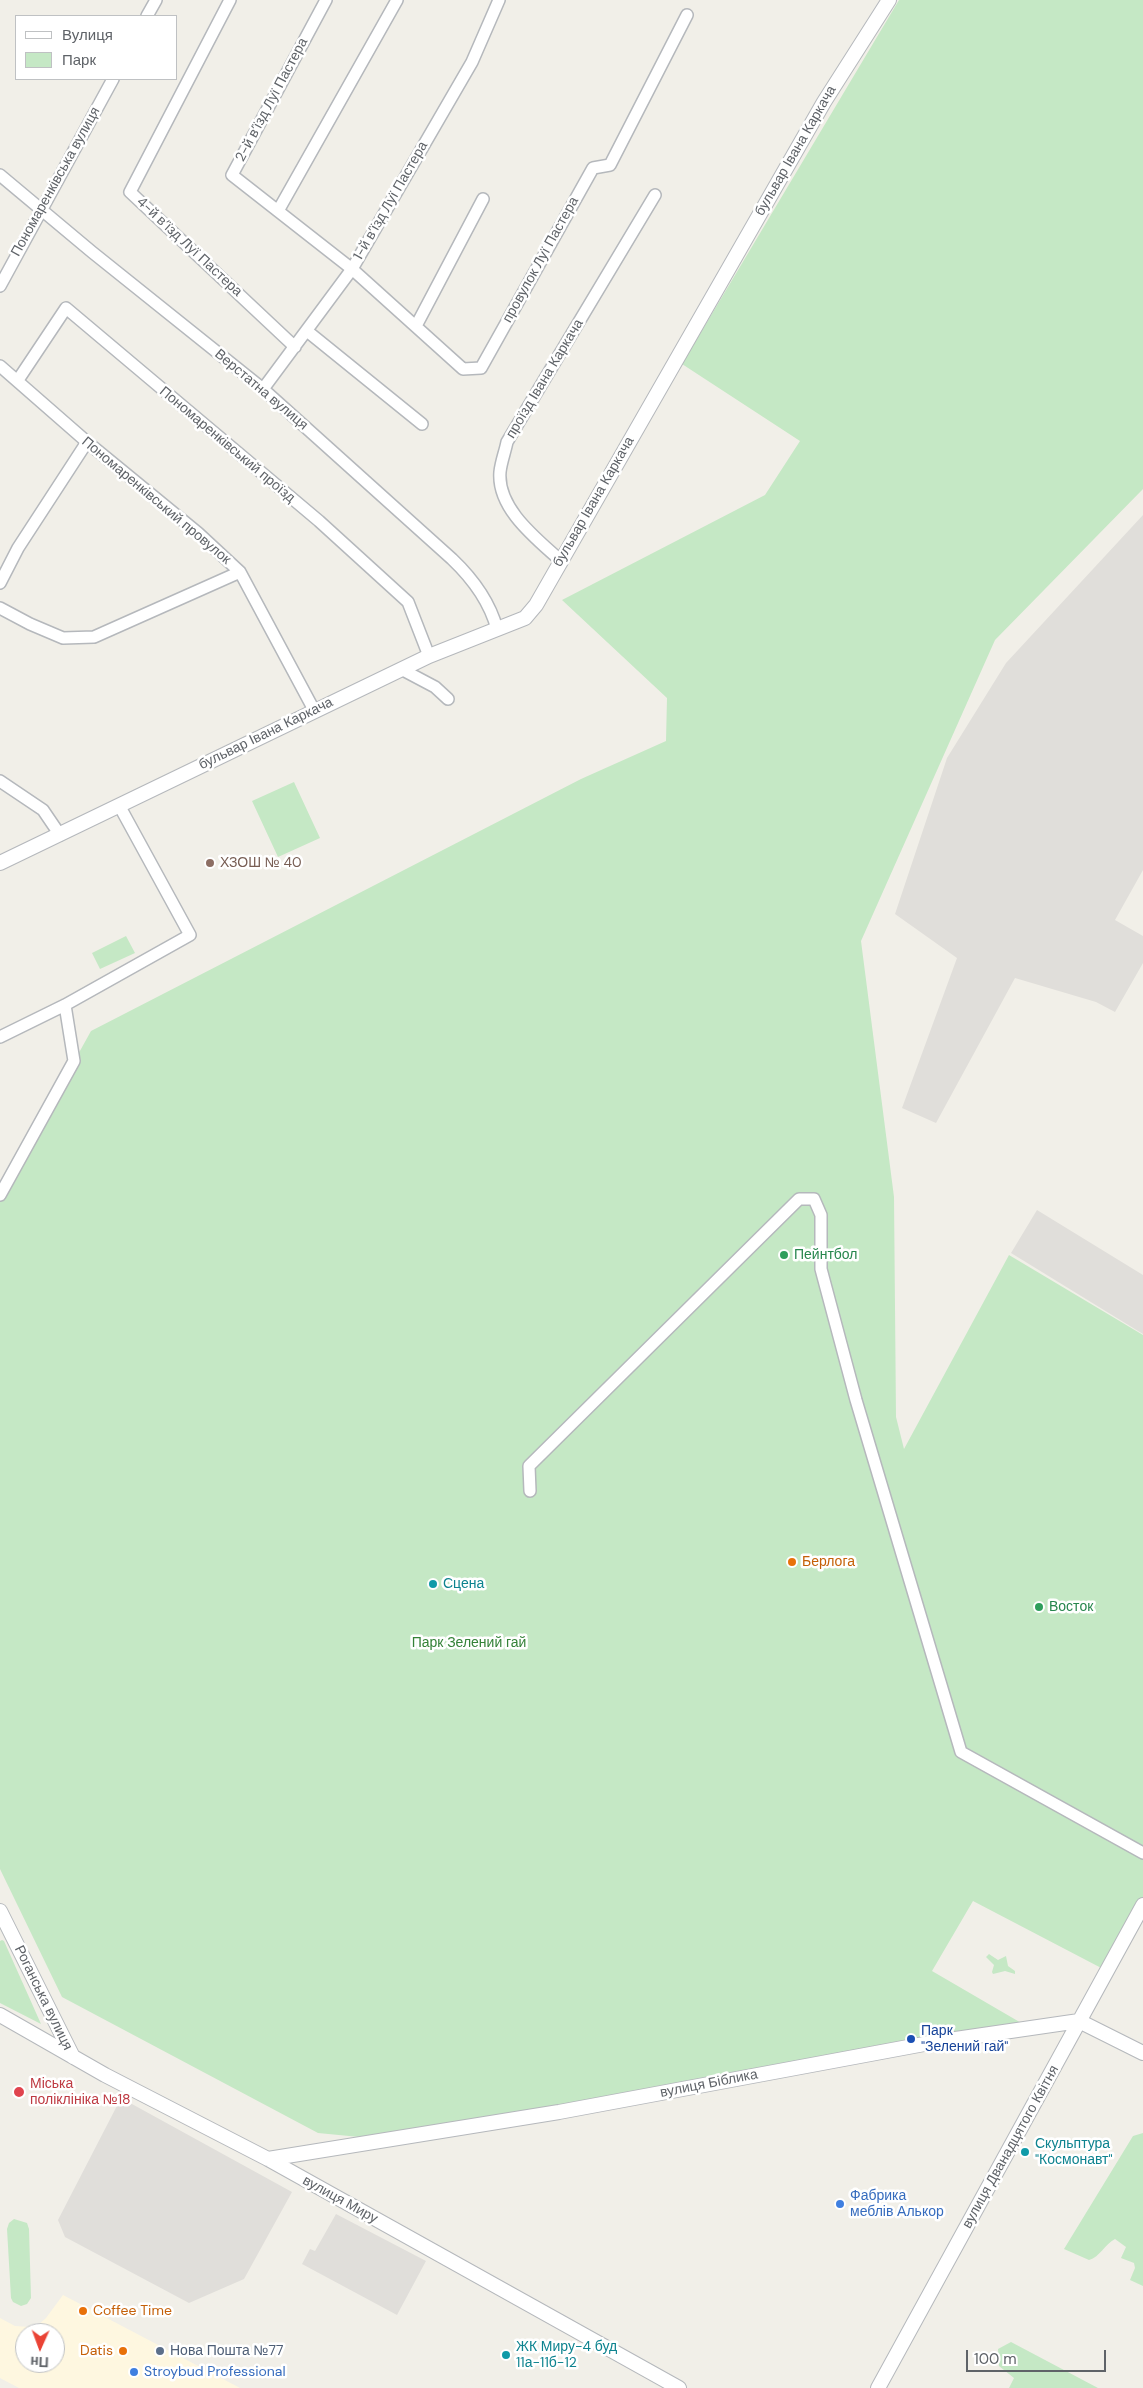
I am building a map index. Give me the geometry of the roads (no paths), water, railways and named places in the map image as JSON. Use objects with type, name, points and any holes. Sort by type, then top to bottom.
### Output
[{"type":"street","points":[[148,15],[156,0]]},
{"type":"street","name":"4-й в’їзд Луї Пастера","points":[[230,0],[130,192],[295,347]]},
{"type":"street","name":"2-й в’їзд Луї Пастера","points":[[326,0],[232,175],[352,269]]},
{"type":"street","points":[[278,211],[397,0]]},
{"type":"street","name":"1-й в’їзд Луї Пастера","points":[[263,389],[352,269],[472,62],[499,0]]},
{"type":"street","name":"бульвар Івана Каркача","points":[[0,863],[120,807],[314,710],[401,669],[525,618],[536,605],[824,102],[889,0]]},
{"type":"street","name":"провулок Луї Пастера","points":[[352,269],[463,369],[481,368],[593,168],[610,165],[687,15]]},
{"type":"street","name":"Пономаренківська вулиця","points":[[0,286],[112,80]]},
{"type":"street","name":"Верстатна вулиця","points":[[0,175],[263,389],[466,572],[494,618],[497,629]]},
{"type":"street","name":"проїзд Івана Каркача","points":[[561,561],[519,521],[505,497],[500,474],[507,442],[655,195]]},
{"type":"street","points":[[416,326],[483,198]]},
{"type":"street","name":"Пономаренківський проїзд","points":[[18,380],[66,308],[319,521],[408,602],[429,656]]},
{"type":"street","points":[[307,331],[422,424]]},
{"type":"street","name":"Пономаренківський провулок","points":[[0,366],[87,442],[198,533],[240,572],[314,710]]},
{"type":"street","points":[[0,582],[18,548],[87,442]]},
{"type":"street","points":[[0,608],[30,624],[63,638],[94,637],[240,572]]},
{"type":"street","points":[[401,669],[435,687],[448,699]]},
{"type":"street","points":[[0,781],[43,810],[60,834]]},
{"type":"street","points":[[0,1036],[65,1005],[190,936],[120,807]]},
{"type":"street","points":[[0,1195],[74,1061],[65,1005]]},
{"type":"street","points":[[530,1492],[529,1466],[799,1199],[814,1199],[821,1215],[821,1269],[828,1296],[856,1400],[961,1752],[1143,1853]]},
{"type":"street","name":"вулиця Дванадцятого Квітня","points":[[878,2388],[1143,1906]]},
{"type":"street","name":"Роганська вулиця","points":[[0,1911],[73,2058]]},
{"type":"street","name":"вулиця Миру","points":[[0,2015],[73,2058],[268,2159],[679,2388]]},
{"type":"street","points":[[1079,2021],[1143,2054]]},
{"type":"street","name":"вулиця Біблика","points":[[268,2159],[559,2112],[935,2042],[1079,2021]]},
{"type":"place","name":"ХЗОШ № 40","points":[[210,863]]},
{"type":"place","name":"Пейнтбол","points":[[784,1255]]},
{"type":"place","name":"Берлога","points":[[792,1562]]},
{"type":"place","name":"Сцена","points":[[433,1584]]},
{"type":"place","name":"Восток","points":[[1039,1607]]},
{"type":"place","name":"Парк \"Зелений гай\"","points":[[911,2039]]},
{"type":"place","name":"Міська поліклініка №18","points":[[19,2092]]},
{"type":"place","name":"Скульптура \"Космонавт\"","points":[[1025,2152]]},
{"type":"place","name":"Фабрика меблів Алькор","points":[[840,2204]]},
{"type":"place","name":"Coffee Time","points":[[83,2311]]},
{"type":"place","name":"Datis","points":[[123,2351]]},
{"type":"place","name":"Нова Пошта №77","points":[[160,2351]]},
{"type":"place","name":"ЖК Миру-4 буд 11а-11б-12","points":[[506,2355]]},
{"type":"place","name":"Stroybud Professional","points":[[134,2372]]},
{"type":"park label","name":"Парк Зелений гай","points":[[469,1643]]}]
